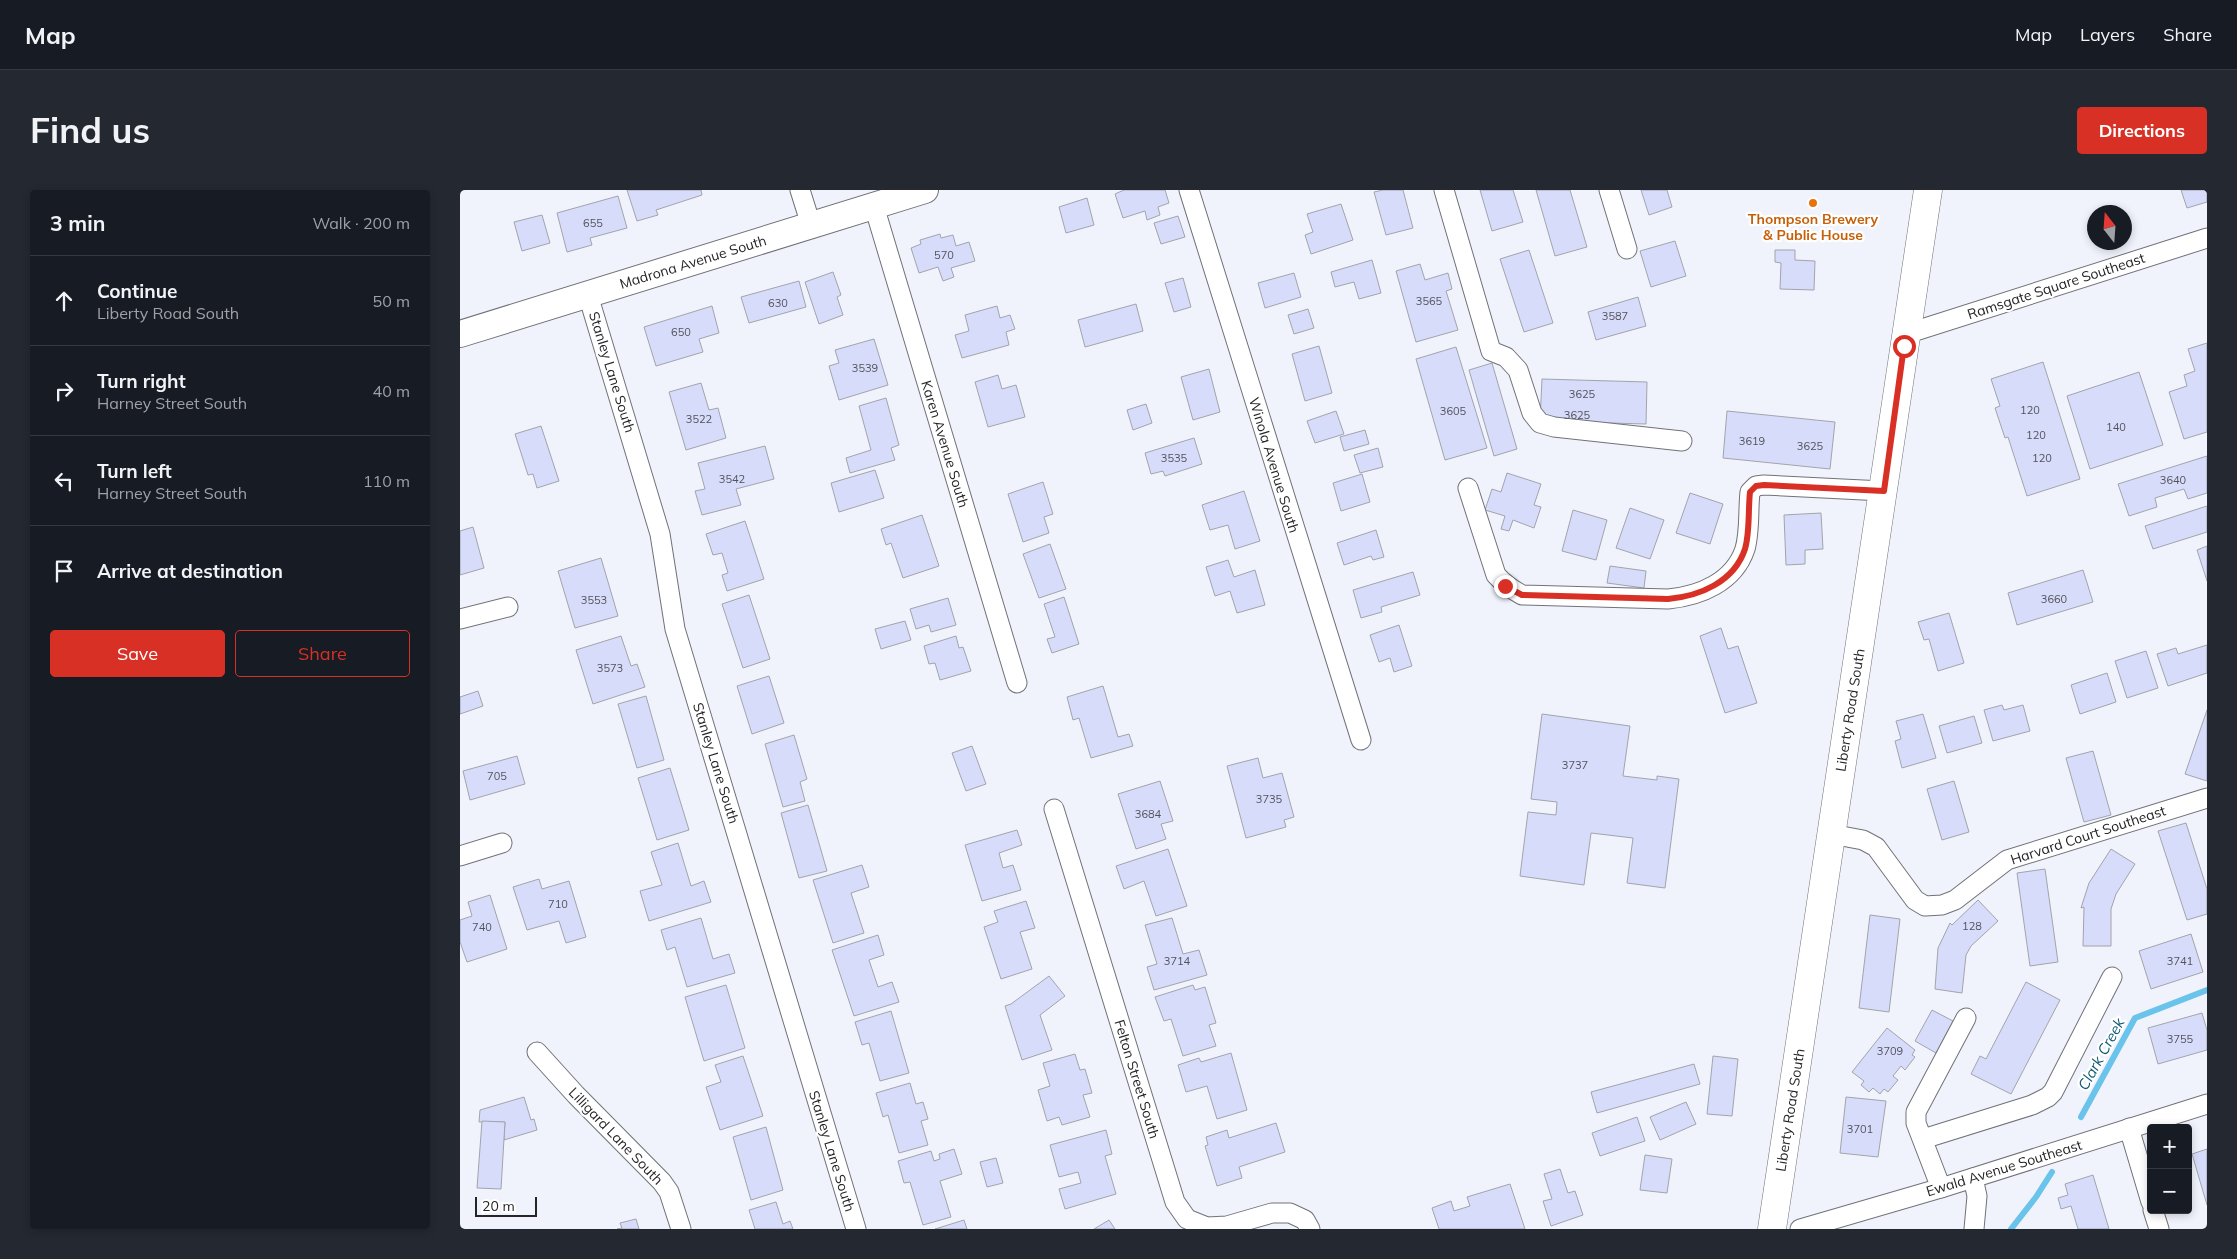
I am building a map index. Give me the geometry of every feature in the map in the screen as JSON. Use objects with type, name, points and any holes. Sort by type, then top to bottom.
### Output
[{"type":"main road","name":"Madrona Avenue South","points":[[460,334],[925,190]]},
{"type":"main road","name":"Liberty Road South","points":[[1772,1229],[1928,190]]},
{"type":"street","points":[[800,190],[811,225]]},
{"type":"street","name":"Winola Avenue South","points":[[1189,190],[1361,740]]},
{"type":"street","points":[[1444,190],[1491,351],[1506,358],[1518,370],[1532,413],[1540,424],[1682,441]]},
{"type":"street","points":[[1609,190],[1627,249]]},
{"type":"street","name":"Karen Avenue South","points":[[874,206],[1017,683]]},
{"type":"street","name":"Ramsgate Square Southeast","points":[[1906,334],[2207,238]]},
{"type":"street","name":"Stanley Lane South","points":[[588,294],[656,518],[675,629],[856,1229]]},
{"type":"street","points":[[1468,488],[1496,575],[1505,586],[1515,592],[1522,595],[1668,599],[1686,597],[1706,590],[1721,582],[1732,572],[1745,548],[1750,492],[1756,486],[1884,491]]},
{"type":"street","points":[[460,619],[508,607]]},
{"type":"street","name":"Harvard Court Southeast","points":[[1831,834],[1870,842],[1876,847],[1915,900],[1925,906],[1942,906],[1955,900],[2007,860],[2207,798]]},
{"type":"street","name":"Felton Street South","points":[[1054,808],[1175,1202],[1187,1219],[1207,1227],[1227,1226],[1272,1213],[1290,1213],[1305,1220],[1310,1229]]},
{"type":"street","points":[[460,856],[502,842]]},
{"type":"street","points":[[1923,1139],[2032,1105],[2048,1097],[2053,1092],[2112,977]]},
{"type":"street","points":[[1941,1188],[1916,1123],[1916,1112],[1966,1018]]},
{"type":"street","name":"Lilligard Lane South","points":[[537,1052],[576,1095],[662,1182],[669,1192],[681,1229]]},
{"type":"street","name":"Ewald Avenue Southeast","points":[[1800,1229],[1941,1188],[2207,1104]]},
{"type":"street","points":[[2128,1128],[2147,1189]]},
{"type":"street","points":[[1973,1178],[1976,1196],[1974,1229]]},
{"type":"street","points":[[2154,1214],[2159,1229]]},
{"type":"building","points":[[627,190],[701,190],[702,195],[656,210],[658,215],[637,221]]},
{"type":"building","points":[[1124,190],[1165,190],[1169,203],[1158,207],[1160,215],[1147,220],[1145,211],[1123,218],[1115,194]]},
{"type":"building","points":[[1403,190],[1413,228],[1386,235],[1374,192]]},
{"type":"building","points":[[1480,190],[1513,190],[1523,222],[1492,231]]},
{"type":"building","points":[[1536,190],[1570,190],[1587,247],[1555,256]]},
{"type":"building","points":[[1641,190],[1667,190],[1672,207],[1649,215]]},
{"type":"building","points":[[2181,190],[2207,190],[2207,202],[2187,208]]},
{"type":"building","points":[[618,196],[627,228],[590,238],[592,245],[567,252],[557,213]]},
{"type":"building","points":[[1087,198],[1094,225],[1066,233],[1059,207]]},
{"type":"building","points":[[1341,204],[1353,240],[1311,254],[1305,235],[1313,232],[1307,214]]},
{"type":"building","points":[[542,215],[550,243],[522,251],[514,222]]},
{"type":"building","points":[[1178,216],[1185,237],[1161,244],[1154,223]]},
{"type":"building","points":[[940,234],[941,238],[953,235],[956,246],[969,242],[975,261],[951,268],[954,277],[943,281],[938,267],[919,273],[911,248],[921,244],[920,240]]},
{"type":"building","points":[[1675,241],[1686,276],[1651,287],[1640,251]]},
{"type":"building","points":[[1529,250],[1553,323],[1524,332],[1500,259]]},
{"type":"building","points":[[1775,250],[1795,250],[1795,260],[1815,261],[1814,290],[1780,289],[1781,263],[1775,262]]},
{"type":"building","points":[[1372,260],[1381,293],[1359,299],[1354,282],[1335,287],[1331,272]]},
{"type":"building","points":[[1420,264],[1425,280],[1448,273],[1452,289],[1446,291],[1458,330],[1416,342],[1396,271]]},
{"type":"building","points":[[833,272],[841,295],[837,297],[843,315],[819,324],[805,282]]},
{"type":"building","points":[[1294,273],[1301,297],[1265,308],[1258,283]]},
{"type":"building","points":[[1183,278],[1191,307],[1174,312],[1165,283]]},
{"type":"building","points":[[799,281],[806,307],[749,323],[741,297]]},
{"type":"building","points":[[1638,297],[1646,326],[1596,340],[1588,312]]},
{"type":"building","points":[[1136,304],[1143,331],[1085,347],[1078,320]]},
{"type":"building","points":[[712,306],[719,333],[699,339],[703,352],[656,366],[644,327]]},
{"type":"building","points":[[997,306],[1000,318],[1010,315],[1015,329],[1006,332],[1009,345],[962,358],[955,335],[969,331],[965,315]]},
{"type":"building","points":[[1308,309],[1314,328],[1294,334],[1288,315]]},
{"type":"building","points":[[874,339],[888,385],[839,400],[829,366],[839,363],[835,350]]},
{"type":"building","points":[[2207,343],[2207,432],[2184,439],[2169,392],[2187,386],[2184,375],[2195,371],[2188,349]]},
{"type":"building","points":[[1319,346],[1332,393],[1305,401],[1292,354]]},
{"type":"building","points":[[1456,347],[1487,448],[1445,460],[1416,359]]},
{"type":"building","points":[[2043,362],[2080,479],[2027,496],[2008,437],[2005,438],[1995,408],[2000,406],[1991,379]]},
{"type":"building","points":[[1492,363],[1517,449],[1494,456],[1469,370]]},
{"type":"building","points":[[1209,369],[1220,412],[1193,420],[1181,377]]},
{"type":"building","points":[[2139,372],[2163,445],[2090,469],[2067,396]]},
{"type":"building","points":[[998,375],[1002,389],[1016,385],[1025,417],[988,427],[975,382]]},
{"type":"building","points":[[1542,379],[1647,382],[1646,424],[1540,421]]},
{"type":"building","points":[[701,383],[709,410],[718,408],[726,438],[686,450],[669,392]]},
{"type":"building","points":[[886,398],[899,445],[891,448],[895,460],[850,473],[846,458],[871,450],[859,406]]},
{"type":"building","points":[[1146,404],[1152,423],[1133,430],[1127,410]]},
{"type":"building","points":[[1336,411],[1344,434],[1315,443],[1307,421]]},
{"type":"building","points":[[1727,411],[1835,422],[1830,469],[1723,458]]},
{"type":"building","points":[[541,426],[559,481],[537,488],[533,474],[528,475],[515,434]]},
{"type":"building","points":[[1365,430],[1369,444],[1344,451],[1340,437]]},
{"type":"building","points":[[1194,438],[1202,464],[1165,476],[1163,471],[1151,474],[1145,453]]},
{"type":"building","points":[[765,446],[774,479],[736,489],[741,505],[702,515],[695,491],[705,489],[698,463]]},
{"type":"building","points":[[1378,448],[1383,467],[1360,473],[1354,455]]},
{"type":"building","points":[[2207,456],[2207,493],[2188,499],[2184,489],[2155,498],[2157,507],[2129,516],[2118,484]]},
{"type":"building","points":[[875,470],[884,498],[839,512],[831,483]]},
{"type":"building","points":[[1507,473],[1541,484],[1534,505],[1541,507],[1534,528],[1513,520],[1509,531],[1501,529],[1505,516],[1485,510],[1492,489],[1501,492]]},
{"type":"building","points":[[1362,474],[1370,502],[1341,511],[1333,483]]},
{"type":"building","points":[[1043,482],[1053,514],[1044,517],[1049,533],[1023,542],[1008,494]]},
{"type":"building","points":[[1244,491],[1260,541],[1235,549],[1228,525],[1210,530],[1202,505]]},
{"type":"building","points":[[1690,493],[1723,504],[1710,544],[1676,533]]},
{"type":"building","points":[[2207,506],[2207,532],[2153,549],[2145,526]]},
{"type":"building","points":[[1630,508],[1664,520],[1650,559],[1616,548]]},
{"type":"building","points":[[1573,510],[1607,520],[1596,560],[1562,551]]},
{"type":"building","points":[[1821,513],[1823,549],[1805,550],[1805,564],[1786,565],[1784,515]]},
{"type":"building","points":[[922,515],[939,566],[903,578],[891,543],[886,545],[881,529]]},
{"type":"building","points":[[745,521],[764,579],[727,591],[722,575],[728,573],[722,553],[713,555],[706,534]]},
{"type":"building","points":[[473,527],[484,568],[460,575],[460,531]]},
{"type":"building","points":[[1376,530],[1384,557],[1373,560],[1371,556],[1344,565],[1337,543]]},
{"type":"building","points":[[1050,544],[1066,589],[1039,598],[1023,554]]},
{"type":"building","points":[[2207,546],[2207,581],[2197,550]]},
{"type":"building","points":[[601,558],[618,616],[575,628],[558,571]]},
{"type":"building","points":[[1228,560],[1234,577],[1255,570],[1265,605],[1237,613],[1230,591],[1215,596],[1206,567]]},
{"type":"building","points":[[1610,566],[1646,571],[1644,588],[1607,583]]},
{"type":"building","points":[[2083,570],[2093,602],[2017,625],[2008,593]]},
{"type":"building","points":[[1413,572],[1420,595],[1381,607],[1382,612],[1361,618],[1353,590]]},
{"type":"building","points":[[749,595],[770,659],[743,668],[722,604]]},
{"type":"building","points":[[1064,597],[1079,644],[1052,653],[1047,639],[1055,637],[1044,604]]},
{"type":"building","points":[[948,598],[956,625],[931,632],[929,625],[916,629],[910,609]]},
{"type":"building","points":[[1949,613],[1964,663],[1938,671],[1929,639],[1924,640],[1918,622]]},
{"type":"building","points":[[905,621],[911,640],[881,649],[875,629]]},
{"type":"building","points":[[1399,625],[1412,666],[1394,672],[1390,658],[1379,662],[1370,635]]},
{"type":"building","points":[[1721,628],[1728,649],[1738,646],[1757,703],[1725,713],[1700,636]]},
{"type":"building","points":[[621,636],[631,666],[637,664],[645,687],[593,704],[576,650]]},
{"type":"building","points":[[956,636],[959,648],[963,647],[971,671],[940,680],[935,663],[929,664],[924,646]]},
{"type":"building","points":[[2207,645],[2207,673],[2168,686],[2157,654],[2176,648],[2178,654]]},
{"type":"building","points":[[2146,651],[2158,688],[2127,698],[2115,661]]},
{"type":"building","points":[[2107,673],[2116,702],[2080,714],[2071,685]]},
{"type":"building","points":[[769,676],[784,723],[752,734],[737,686]]},
{"type":"building","points":[[1103,686],[1118,737],[1129,734],[1133,746],[1091,758],[1079,718],[1073,720],[1067,697]]},
{"type":"building","points":[[478,691],[483,706],[460,714],[460,697]]},
{"type":"building","points":[[646,696],[664,760],[637,768],[618,704]]},
{"type":"building","points":[[2002,705],[2004,710],[2023,705],[2030,731],[1993,741],[1984,710]]},
{"type":"building","points":[[2207,710],[2207,781],[2185,774]]},
{"type":"building","points":[[1542,714],[1630,726],[1623,776],[1657,780],[1657,776],[1679,779],[1665,888],[1627,883],[1633,838],[1591,833],[1584,885],[1520,876],[1528,812],[1556,815],[1557,802],[1531,799]]},
{"type":"building","points":[[1923,714],[1936,758],[1902,768],[1895,741],[1901,739],[1896,721]]},
{"type":"building","points":[[1974,716],[1982,743],[1947,753],[1939,726]]},
{"type":"building","points":[[794,735],[807,779],[800,782],[805,801],[783,807],[765,744]]},
{"type":"building","points":[[972,746],[986,784],[966,791],[952,753]]},
{"type":"building","points":[[2093,751],[2111,815],[2084,822],[2066,758]]},
{"type":"building","points":[[517,756],[525,784],[470,800],[463,771]]},
{"type":"building","points":[[1258,758],[1263,778],[1282,773],[1294,817],[1284,820],[1286,827],[1246,838],[1227,766]]},
{"type":"building","points":[[670,768],[689,830],[657,840],[638,778]]},
{"type":"building","points":[[1160,781],[1173,821],[1161,824],[1166,839],[1136,849],[1118,794]]},
{"type":"building","points":[[1954,781],[1969,832],[1942,840],[1927,789]]},
{"type":"building","points":[[808,805],[827,871],[799,878],[781,813]]},
{"type":"building","points":[[2186,823],[2207,889],[2207,914],[2187,920],[2158,831]]},
{"type":"building","points":[[1017,830],[1022,845],[999,853],[1003,868],[1013,865],[1021,890],[982,901],[965,845]]},
{"type":"building","points":[[678,843],[691,886],[704,881],[711,902],[649,921],[640,891],[662,885],[651,852]]},
{"type":"building","points":[[1168,849],[1187,906],[1156,916],[1144,881],[1124,889],[1116,866]]},
{"type":"building","points":[[2111,849],[2135,864],[2116,894],[2111,909],[2111,946],[2083,946],[2084,907],[2081,908],[2089,883]]},
{"type":"building","points":[[862,865],[869,887],[851,893],[864,933],[833,943],[813,880]]},
{"type":"building","points":[[2045,869],[2058,962],[2030,966],[2017,873]]},
{"type":"building","points":[[539,879],[542,889],[569,881],[586,937],[566,943],[559,921],[527,930],[513,887]]},
{"type":"building","points":[[490,895],[507,949],[467,962],[460,942],[460,920],[472,916],[468,902]]},
{"type":"building","points":[[1978,900],[1998,921],[1971,946],[1966,955],[1962,993],[1935,989],[1938,948],[1950,923],[1952,925]]},
{"type":"building","points":[[1026,901],[1035,928],[1020,932],[1032,969],[1001,979],[984,927],[998,922],[994,911]]},
{"type":"building","points":[[1870,915],[1900,919],[1889,1012],[1859,1008]]},
{"type":"building","points":[[701,918],[713,959],[729,954],[735,973],[687,987],[675,947],[667,950],[661,930]]},
{"type":"building","points":[[1172,918],[1183,954],[1199,950],[1207,975],[1154,990],[1147,967],[1157,964],[1145,925]]},
{"type":"building","points":[[2191,934],[2203,972],[2151,989],[2139,951]]},
{"type":"building","points":[[878,935],[884,955],[869,960],[878,987],[892,982],[899,1002],[854,1016],[832,950]]},
{"type":"building","points":[[1049,976],[1065,996],[1040,1015],[1052,1050],[1022,1060],[1005,1006],[1011,1004]]},
{"type":"building","points":[[2026,982],[2060,1000],[2011,1094],[1971,1074],[1980,1056],[1986,1059]]},
{"type":"building","points":[[726,985],[745,1048],[704,1061],[685,997]]},
{"type":"building","points":[[1193,985],[1195,990],[1205,987],[1216,1023],[1209,1025],[1216,1046],[1183,1056],[1171,1019],[1164,1021],[1155,997]]},
{"type":"building","points":[[1932,1010],[1953,1021],[1936,1053],[1915,1041]]},
{"type":"building","points":[[891,1011],[909,1073],[880,1081],[869,1043],[862,1045],[855,1022]]},
{"type":"building","points":[[2202,1013],[2207,1030],[2207,1050],[2158,1064],[2148,1028]]},
{"type":"building","points":[[1887,1028],[1915,1050],[1912,1055],[1915,1057],[1905,1070],[1901,1066],[1893,1076],[1898,1080],[1888,1092],[1884,1089],[1880,1094],[1873,1088],[1869,1092],[1861,1085],[1864,1081],[1852,1072]]},
{"type":"building","points":[[1231,1053],[1247,1110],[1217,1119],[1207,1086],[1186,1092],[1178,1065],[1199,1058],[1201,1062]]},
{"type":"building","points":[[1075,1054],[1080,1070],[1085,1069],[1092,1093],[1083,1095],[1090,1117],[1062,1125],[1059,1117],[1047,1121],[1038,1090],[1050,1086],[1043,1063]]},
{"type":"building","points":[[743,1056],[763,1116],[720,1130],[706,1087],[721,1082],[715,1065]]},
{"type":"building","points":[[1713,1056],[1738,1059],[1732,1116],[1707,1114]]},
{"type":"building","points":[[1694,1064],[1700,1084],[1597,1113],[1591,1092]]},
{"type":"building","points":[[910,1083],[916,1104],[923,1102],[928,1119],[921,1121],[928,1145],[899,1153],[888,1115],[883,1117],[876,1093]]},
{"type":"building","points":[[524,1097],[531,1120],[534,1119],[537,1130],[504,1140],[505,1122],[479,1122],[480,1110]]},
{"type":"building","points":[[1846,1097],[1886,1101],[1878,1157],[1840,1153]]},
{"type":"building","points":[[1686,1102],[1696,1124],[1660,1140],[1650,1117]]},
{"type":"building","points":[[1637,1117],[1645,1141],[1600,1156],[1592,1133]]},
{"type":"building","points":[[482,1121],[505,1122],[501,1189],[477,1188]]},
{"type":"building","points":[[1276,1123],[1285,1152],[1239,1167],[1242,1178],[1217,1186],[1205,1146],[1208,1145],[1206,1137],[1227,1130],[1229,1138]]},
{"type":"building","points":[[766,1127],[783,1190],[751,1200],[733,1137]]},
{"type":"building","points":[[1106,1130],[1112,1154],[1105,1156],[1116,1194],[1065,1209],[1059,1189],[1081,1183],[1078,1172],[1059,1177],[1050,1145]]},
{"type":"building","points":[[954,1149],[962,1174],[940,1181],[951,1217],[923,1225],[910,1182],[904,1183],[898,1161],[931,1151],[934,1161],[940,1159],[939,1154]]},
{"type":"building","points":[[2207,1149],[2207,1205],[2192,1154]]},
{"type":"building","points":[[1645,1155],[1672,1159],[1667,1193],[1640,1190]]},
{"type":"building","points":[[996,1158],[1003,1183],[987,1187],[980,1162]]},
{"type":"building","points":[[1560,1169],[1568,1193],[1575,1191],[1583,1215],[1551,1226],[1543,1201],[1552,1199],[1544,1174]]},
{"type":"building","points":[[2093,1175],[2109,1229],[2078,1229],[2071,1206],[2061,1209],[2058,1198],[2068,1195],[2065,1184]]},
{"type":"building","points":[[1510,1184],[1525,1229],[1439,1229],[1432,1208],[1451,1201],[1454,1211],[1470,1206],[1467,1197]]},
{"type":"building","points":[[776,1202],[783,1224],[790,1221],[793,1229],[755,1229],[749,1210]]},
{"type":"building","points":[[636,1219],[639,1229],[617,1229],[622,1228],[620,1223]]},
{"type":"building","points":[[964,1220],[967,1229],[935,1229]]},
{"type":"building","points":[[1109,1220],[1115,1229],[1094,1229]]},
{"type":"waterway","name":"Clark Creek","points":[[2081,1117],[2135,1018],[2207,990]]},
{"type":"waterway","name":"Clark Creek","points":[[2011,1229],[2036,1197],[2052,1172]]},
{"type":"place","name":"Thompson Brewery & Public House","points":[[1813,203]]},
{"type":"route","points":[[1505,586],[1522,595],[1668,599],[1686,597],[1721,582],[1740,561],[1745,548],[1750,492],[1756,486],[1884,491],[1904,346]]}]
